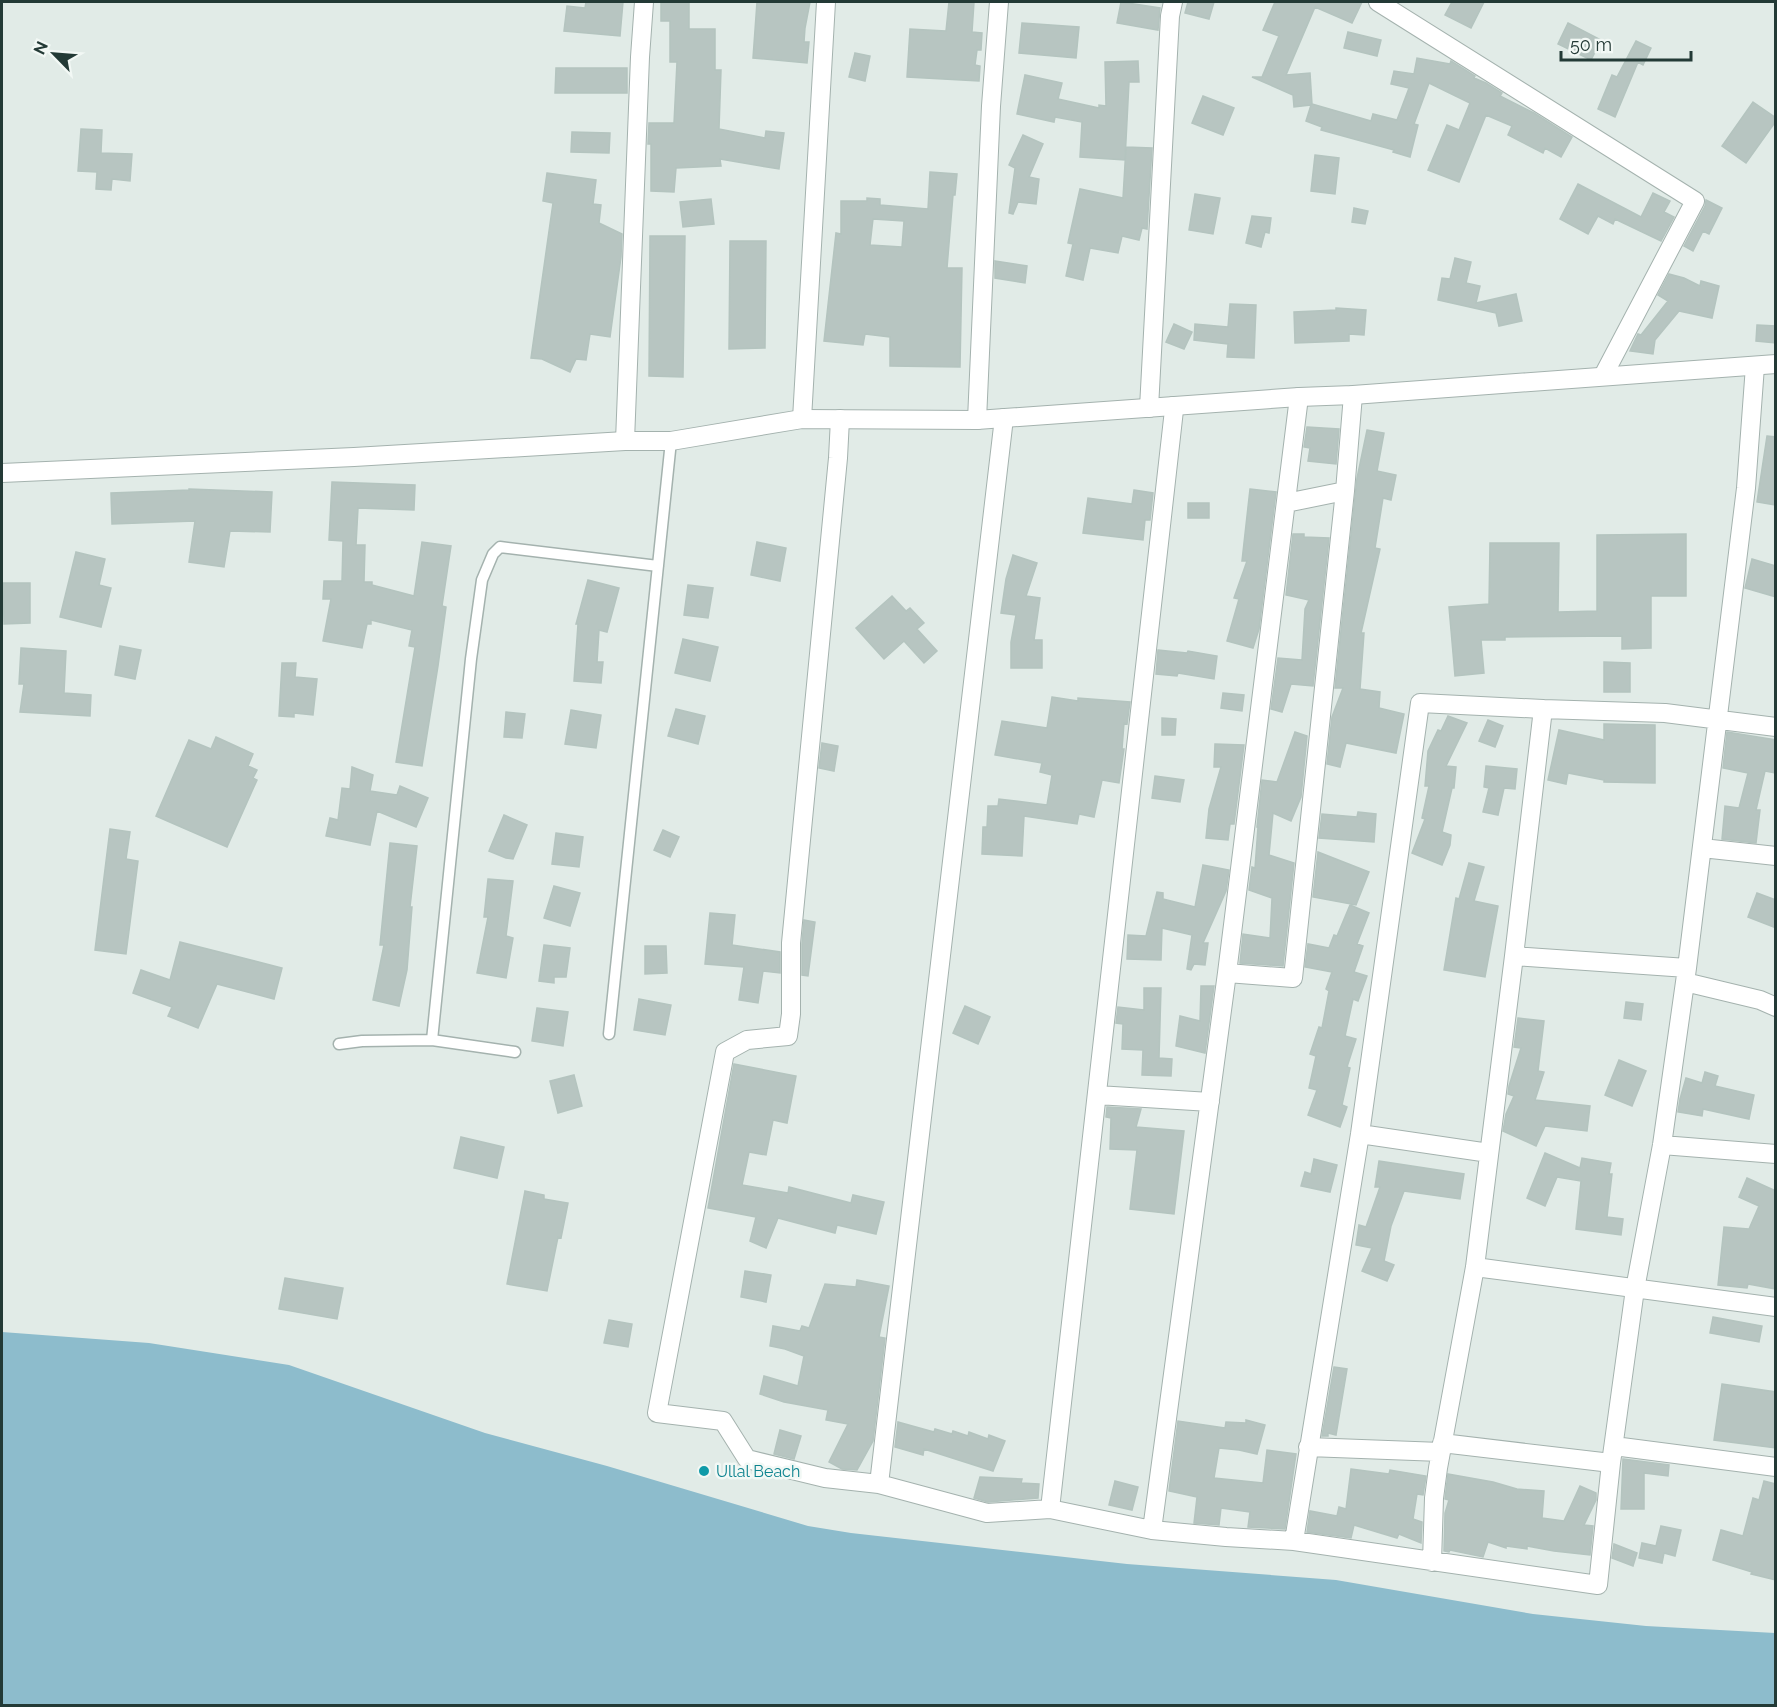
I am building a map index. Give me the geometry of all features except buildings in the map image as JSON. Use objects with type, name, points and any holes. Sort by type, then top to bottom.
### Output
[{"type":"street","points":[[625,441],[644,2]]},
{"type":"street","points":[[802,419],[826,2]]},
{"type":"street","points":[[977,420],[991,106],[999,2]]},
{"type":"street","points":[[1149,408],[1170,16],[1173,2]]},
{"type":"street","points":[[1378,2],[1695,201],[1603,376]]},
{"type":"street","points":[[2,473],[354,457],[625,441],[671,441],[802,419],[977,420],[1776,364]]},
{"type":"street","points":[[840,419],[791,943],[791,1014],[788,1036],[747,1040],[725,1052],[657,1413],[723,1421],[747,1459],[825,1478],[879,1485],[987,1513],[1050,1509],[1152,1530],[1294,1541],[1598,1585],[1612,1454],[1635,1289],[1662,1145],[1719,719],[1746,489],[1755,366]]},
{"type":"street","points":[[1227,973],[1293,978],[1345,491],[1353,395]]},
{"type":"street","points":[[1152,1530],[1227,973],[1299,397]]},
{"type":"street","points":[[1050,1509],[1173,406]]},
{"type":"street","points":[[879,1485],[1004,418]]},
{"type":"street","points":[[1286,503],[1345,491]]},
{"type":"street","points":[[1294,1541],[1360,1134],[1420,704],[1665,713],[1776,727]]},
{"type":"street","points":[[1432,1562],[1434,1498],[1441,1448],[1475,1267],[1542,709]]},
{"type":"street","points":[[1702,848],[1776,856]]},
{"type":"street","points":[[1514,956],[1686,975],[1776,1007]]},
{"type":"street","points":[[1097,1095],[1210,1102]]},
{"type":"street","points":[[1360,1134],[1489,1153]]},
{"type":"street","points":[[1662,1145],[1776,1154]]},
{"type":"street","points":[[1475,1267],[1776,1307]]},
{"type":"street","points":[[1308,1447],[1441,1448],[1612,1454],[1776,1467]]},
{"type":"lane","points":[[609,1034],[671,441]]},
{"type":"lane","points":[[432,1041],[471,660],[482,580],[493,554],[500,547],[658,566]]},
{"type":"lane","points":[[339,1044],[362,1041],[432,1041],[515,1052]]},
{"type":"water","points":[[2,1332],[149,1343],[289,1365],[485,1433],[607,1466],[808,1526],[851,1533],[1127,1564],[1336,1580],[1533,1614],[1646,1626],[1775,1633],[1775,1705],[2,1705]]},
{"type":"place","name":"Ullal Beach","points":[[704,1471]]}]
